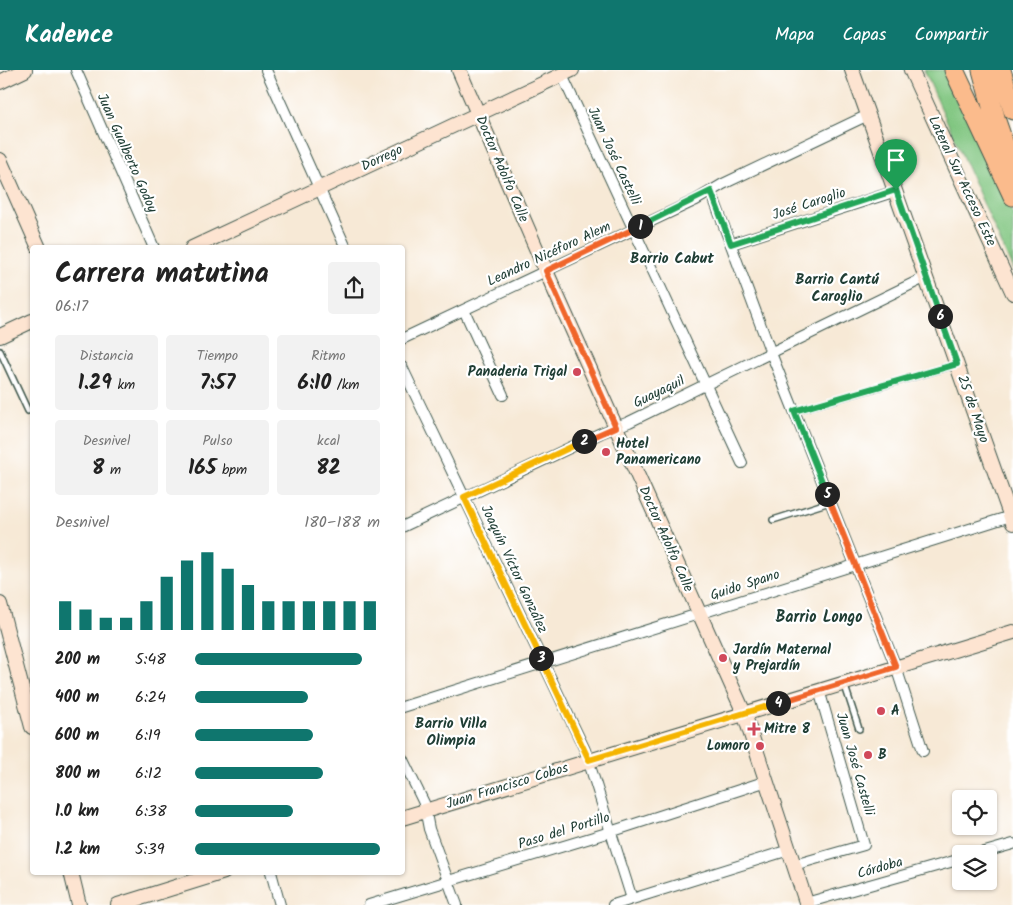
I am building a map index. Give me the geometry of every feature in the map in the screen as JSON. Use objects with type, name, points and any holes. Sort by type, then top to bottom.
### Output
[{"type":"highway","points":[[954,70],[1013,196]]},
{"type":"highway","points":[[982,70],[996,121],[1013,170]]},
{"type":"highway","points":[[1001,70],[1013,110]]},
{"type":"street","points":[[0,82],[26,70]]},
{"type":"street","name":"Juan Gualberto Godoy","points":[[76,70],[153,245]]},
{"type":"street","points":[[266,70],[345,245]]},
{"type":"street","name":"Doctor Adolfo Calle","points":[[459,70],[546,271],[744,713],[807,904]]},
{"type":"street","name":"25 de Mayo","points":[[852,70],[1012,520]]},
{"type":"street","name":"Lateral Sur Acceso Este","points":[[911,70],[1013,293]]},
{"type":"street","name":"Dorrego","points":[[198,245],[478,114],[558,74]]},
{"type":"street","name":"Juan José Castelli","points":[[558,74],[633,229],[742,463]]},
{"type":"street","name":"Leandro Nicéforo Alem","points":[[405,338],[868,115]]},
{"type":"street","points":[[0,160],[38,245]]},
{"type":"street","name":"José Caroglio","points":[[731,244],[896,190]]},
{"type":"street","points":[[711,191],[794,411],[896,667],[923,751]]},
{"type":"street","name":"Guayaquil","points":[[405,526],[706,385],[926,278]]},
{"type":"street","points":[[464,310],[503,395]]},
{"type":"street","points":[[0,336],[30,322]]},
{"type":"street","name":"Joaquín Víctor González","points":[[405,373],[589,760],[632,899]]},
{"type":"street","name":"Guido Spano","points":[[405,706],[855,565],[1012,520]]},
{"type":"street","points":[[0,604],[30,720]]},
{"type":"street","name":"Juan Francisco Cobos","points":[[405,817],[1013,632]]},
{"type":"street","name":"Juan José Castelli","points":[[794,865],[864,846],[819,690]]},
{"type":"street","points":[[405,765],[426,811],[429,829],[457,905]]},
{"type":"street","name":"Paso del Portillo","points":[[369,905],[610,832],[767,781]]},
{"type":"street","points":[[997,849],[1013,844]]},
{"type":"street","points":[[613,905],[789,850]]},
{"type":"street","name":"Córdoba","points":[[807,904],[952,861]]},
{"type":"street","points":[[72,875],[79,905]]},
{"type":"street","points":[[118,905],[214,875]]},
{"type":"street","points":[[272,875],[280,905]]},
{"type":"lane","points":[[0,350],[28,411]]},
{"type":"lane","points":[[794,411],[957,364]]},
{"type":"lane","points":[[773,520],[830,502]]},
{"type":"lane","points":[[844,683],[860,729]]},
{"type":"green space","points":[[924,70],[948,70],[1013,215],[1013,270]]},
{"type":"place","name":"Panaderia Trigal","points":[[577,372]]},
{"type":"place","name":"Hotel Panamericano","points":[[606,452]]},
{"type":"place","name":"Jardín Maternal y Prejardín","points":[[723,658]]},
{"type":"place","name":"A","points":[[881,711]]},
{"type":"place","name":"Mitre 8","points":[[754,729]]},
{"type":"place","name":"Lomoro","points":[[760,746]]},
{"type":"place","name":"B","points":[[868,755]]},
{"type":"district","name":"Barrio Cabut","points":[[672,259]]},
{"type":"district","name":"Barrio Cantú Caroglio","points":[[837,288]]},
{"type":"district","name":"Barrio Longo","points":[[819,617]]},
{"type":"district","name":"Barrio Villa Olimpia","points":[[451,732]]},
{"type":"route","points":[[896,190],[957,364],[794,411],[896,667],[589,760],[464,497],[616,427],[546,271],[696,200],[711,191],[731,244],[896,190]]}]
